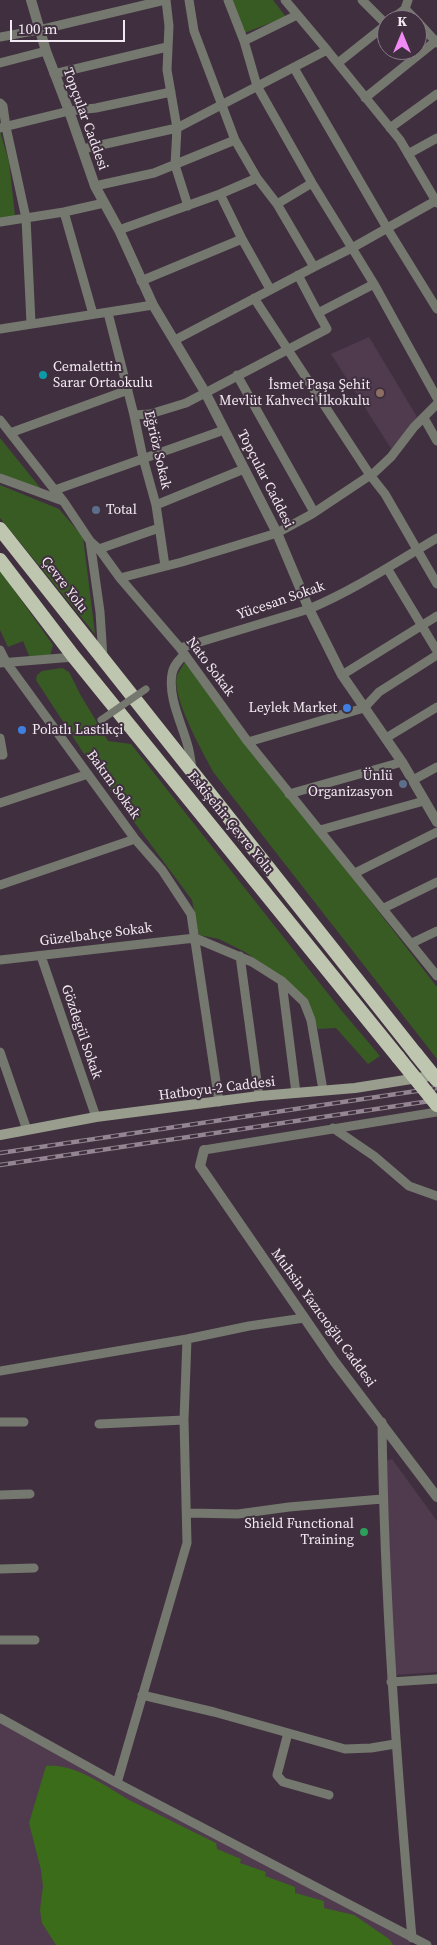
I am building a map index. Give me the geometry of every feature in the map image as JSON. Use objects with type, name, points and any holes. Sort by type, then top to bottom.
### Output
[{"type":"highway","name":"Çevre Yolu","points":[[0,529],[103,661]]},
{"type":"highway","name":"Eskişehir Çevre Yolu","points":[[0,560],[74,657],[437,1105]]},
{"type":"highway","name":"Eskişehir Çevre Yolu","points":[[103,661],[193,771],[437,1080]]},
{"type":"main road","name":"Hatboyu-2 Caddesi","points":[[0,1135],[96,1117],[259,1096],[355,1088],[437,1074]]},
{"type":"street","name":"Topçular Caddesi","points":[[30,0],[54,74],[70,111],[95,186],[119,230],[141,281],[205,392],[244,468],[277,533],[309,609],[342,675],[402,762],[436,818]]},
{"type":"street","points":[[0,37],[39,30],[166,0],[169,26],[167,70],[177,128],[175,165],[188,206]]},
{"type":"street","points":[[189,0],[194,31],[235,140],[257,178],[277,204],[314,267]]},
{"type":"street","points":[[228,0],[244,41],[257,86],[312,183],[374,284],[437,398]]},
{"type":"street","points":[[175,340],[352,248],[437,201],[390,128],[285,0]]},
{"type":"street","points":[[362,0],[377,13]]},
{"type":"street","points":[[244,41],[298,15]]},
{"type":"street","points":[[338,63],[377,32]]},
{"type":"street","points":[[365,98],[436,41],[427,32]]},
{"type":"street","points":[[54,74],[167,47]]},
{"type":"street","points":[[83,149],[177,128],[327,50]]},
{"type":"street","points":[[0,63],[46,51]]},
{"type":"street","points":[[294,68],[387,228],[437,309]]},
{"type":"street","points":[[3,127],[70,111],[96,108],[171,92]]},
{"type":"street","points":[[390,128],[437,94]]},
{"type":"street","points":[[0,103],[3,106],[3,127],[26,218],[31,323]]},
{"type":"street","points":[[408,154],[437,138]]},
{"type":"street","points":[[95,186],[154,174],[235,140]]},
{"type":"street","points":[[119,230],[220,194],[257,178]]},
{"type":"street","points":[[277,204],[312,183]]},
{"type":"street","points":[[220,194],[270,289]]},
{"type":"street","points":[[0,222],[64,212],[104,203]]},
{"type":"street","points":[[64,212],[93,314]]},
{"type":"street","points":[[141,281],[242,239]]},
{"type":"street","points":[[134,415],[150,414],[174,408],[327,328],[298,275]]},
{"type":"street","points":[[318,313],[374,284]]},
{"type":"street","points":[[254,298],[370,475],[385,494],[436,579]]},
{"type":"street","points":[[0,329],[108,313],[153,304]]},
{"type":"street","name":"Eğriöz Sokak","points":[[108,313],[156,504],[165,566]]},
{"type":"street","points":[[237,375],[314,512]]},
{"type":"street","points":[[10,433],[128,390]]},
{"type":"street","points":[[120,578],[277,533],[314,512],[370,475],[391,457],[414,427],[437,404]]},
{"type":"street","points":[[424,418],[437,441]]},
{"type":"street","name":"Nato Sokak","points":[[0,420],[64,502],[90,541],[99,549],[120,578],[182,651],[248,742],[437,976]]},
{"type":"street","points":[[55,490],[224,430]]},
{"type":"street","points":[[156,504],[244,468]]},
{"type":"street","points":[[0,478],[64,502]]},
{"type":"street","points":[[99,549],[159,528]]},
{"type":"street","name":"Yücesan Sokak","points":[[182,651],[326,602],[437,538]]},
{"type":"street","points":[[90,541],[100,612],[103,661]]},
{"type":"street","points":[[387,568],[437,651]]},
{"type":"street","points":[[342,675],[437,616]]},
{"type":"street","name":"Bakım Sokak","points":[[0,650],[3,662],[135,839],[162,870],[191,914],[219,1102]]},
{"type":"street","points":[[182,651],[172,672],[172,685],[193,771]]},
{"type":"street","points":[[248,742],[364,708],[378,692],[437,655]]},
{"type":"street","points":[[3,662],[74,657]]},
{"type":"street","points":[[101,720],[146,689]]},
{"type":"street","points":[[386,738],[437,707]]},
{"type":"street","points":[[0,738],[2,755]]},
{"type":"street","points":[[289,794],[402,762]]},
{"type":"street","points":[[413,780],[437,767]]},
{"type":"street","points":[[0,803],[88,774]]},
{"type":"street","points":[[320,830],[424,801]]},
{"type":"street","points":[[355,873],[437,832]]},
{"type":"street","points":[[0,885],[135,839]]},
{"type":"street","points":[[384,908],[437,882]]},
{"type":"street","points":[[412,943],[437,931]]},
{"type":"street","points":[[196,938],[252,962],[282,981],[304,1002],[311,1020],[323,1090]]},
{"type":"street","name":"Güzelbahçe Sokak","points":[[0,960],[196,938]]},
{"type":"street","name":"Gözdegül Sokak","points":[[40,956],[96,1117]]},
{"type":"street","points":[[240,956],[259,1096]]},
{"type":"street","points":[[282,981],[296,1093]]},
{"type":"street","points":[[0,1052],[27,1130]]},
{"type":"street","points":[[204,1150],[437,1112]]},
{"type":"street","points":[[333,1128],[374,1156],[409,1186],[437,1196]]},
{"type":"street","name":"Muhsin Yazıcıoğlu Caddesi","points":[[204,1150],[200,1166],[334,1361],[437,1497]]},
{"type":"street","points":[[0,1371],[187,1339],[249,1326],[304,1318]]},
{"type":"street","points":[[117,1783],[187,1543],[188,1513],[184,1420],[187,1339]]},
{"type":"street","points":[[99,1424],[184,1420]]},
{"type":"street","points":[[0,1422],[24,1422]]},
{"type":"street","points":[[382,1422],[382,1499],[391,1682],[412,1938]]},
{"type":"street","points":[[0,1495],[30,1494]]},
{"type":"street","points":[[188,1513],[238,1514],[289,1507],[382,1499]]},
{"type":"street","points":[[0,1569],[34,1568]]},
{"type":"street","points":[[0,1640],[35,1640]]},
{"type":"street","points":[[391,1682],[437,1679]]},
{"type":"street","points":[[142,1694],[345,1749],[371,1748],[395,1744]]},
{"type":"street","points":[[0,1718],[117,1783],[427,1945]]},
{"type":"street","points":[[288,1733],[277,1775],[279,1779],[283,1782],[329,1795]]},
{"type":"shaded area","name":"İsmet Paşa Şehit Mevlüt Kahveci İlkokulu","points":[[369,337],[417,417],[392,450],[331,354]]},
{"type":"shaded area","points":[[392,1459],[437,1521],[437,1672],[394,1675],[386,1461]]},
{"type":"shaded area","points":[[0,1719],[409,1941],[410,1945],[0,1945]]},
{"type":"green space","points":[[231,0],[273,0],[286,17],[244,33]]},
{"type":"green space","points":[[0,131],[9,162],[15,216],[0,218]]},
{"type":"green space","points":[[0,438],[42,490],[40,491],[0,473]]},
{"type":"green space","points":[[0,485],[59,509],[83,537],[95,634],[0,518]]},
{"type":"green space","points":[[0,570],[53,645],[50,656],[30,658],[23,641],[8,647],[0,630]]},
{"type":"green space","points":[[185,662],[437,987],[437,1059],[214,773],[183,711],[179,697],[176,685],[177,676]]},
{"type":"green space","points":[[62,668],[69,672],[108,741],[131,744],[341,1010],[380,1056],[368,1064],[336,1028],[318,1029],[306,1000],[287,980],[245,952],[219,939],[199,935],[192,900],[88,760],[36,680],[37,675],[42,671]]},
{"type":"green space","points":[[46,1766],[58,1766],[80,1772],[133,1802],[216,1843],[217,1849],[241,1859],[240,1863],[266,1872],[265,1876],[295,1887],[295,1893],[324,1901],[324,1908],[354,1915],[389,1939],[393,1945],[56,1945],[42,1923],[40,1910],[43,1886],[41,1870],[29,1823]]},
{"type":"railway","points":[[0,1153],[437,1088]]},
{"type":"railway","points":[[0,1165],[437,1100]]},
{"type":"place","name":"Cemalettin Sarar Ortaokulu","points":[[43,375]]},
{"type":"place","name":"İsmet Paşa Şehit Mevlüt Kahveci İlkokulu","points":[[380,393]]},
{"type":"place","name":"Total","points":[[96,510]]},
{"type":"place","name":"Leylek Market","points":[[347,708]]},
{"type":"place","name":"Polatlı Lastikçi","points":[[22,730]]},
{"type":"place","name":"Ünlü Organizasyon","points":[[403,784]]},
{"type":"place","name":"Shield Functional Training","points":[[364,1532]]}]
